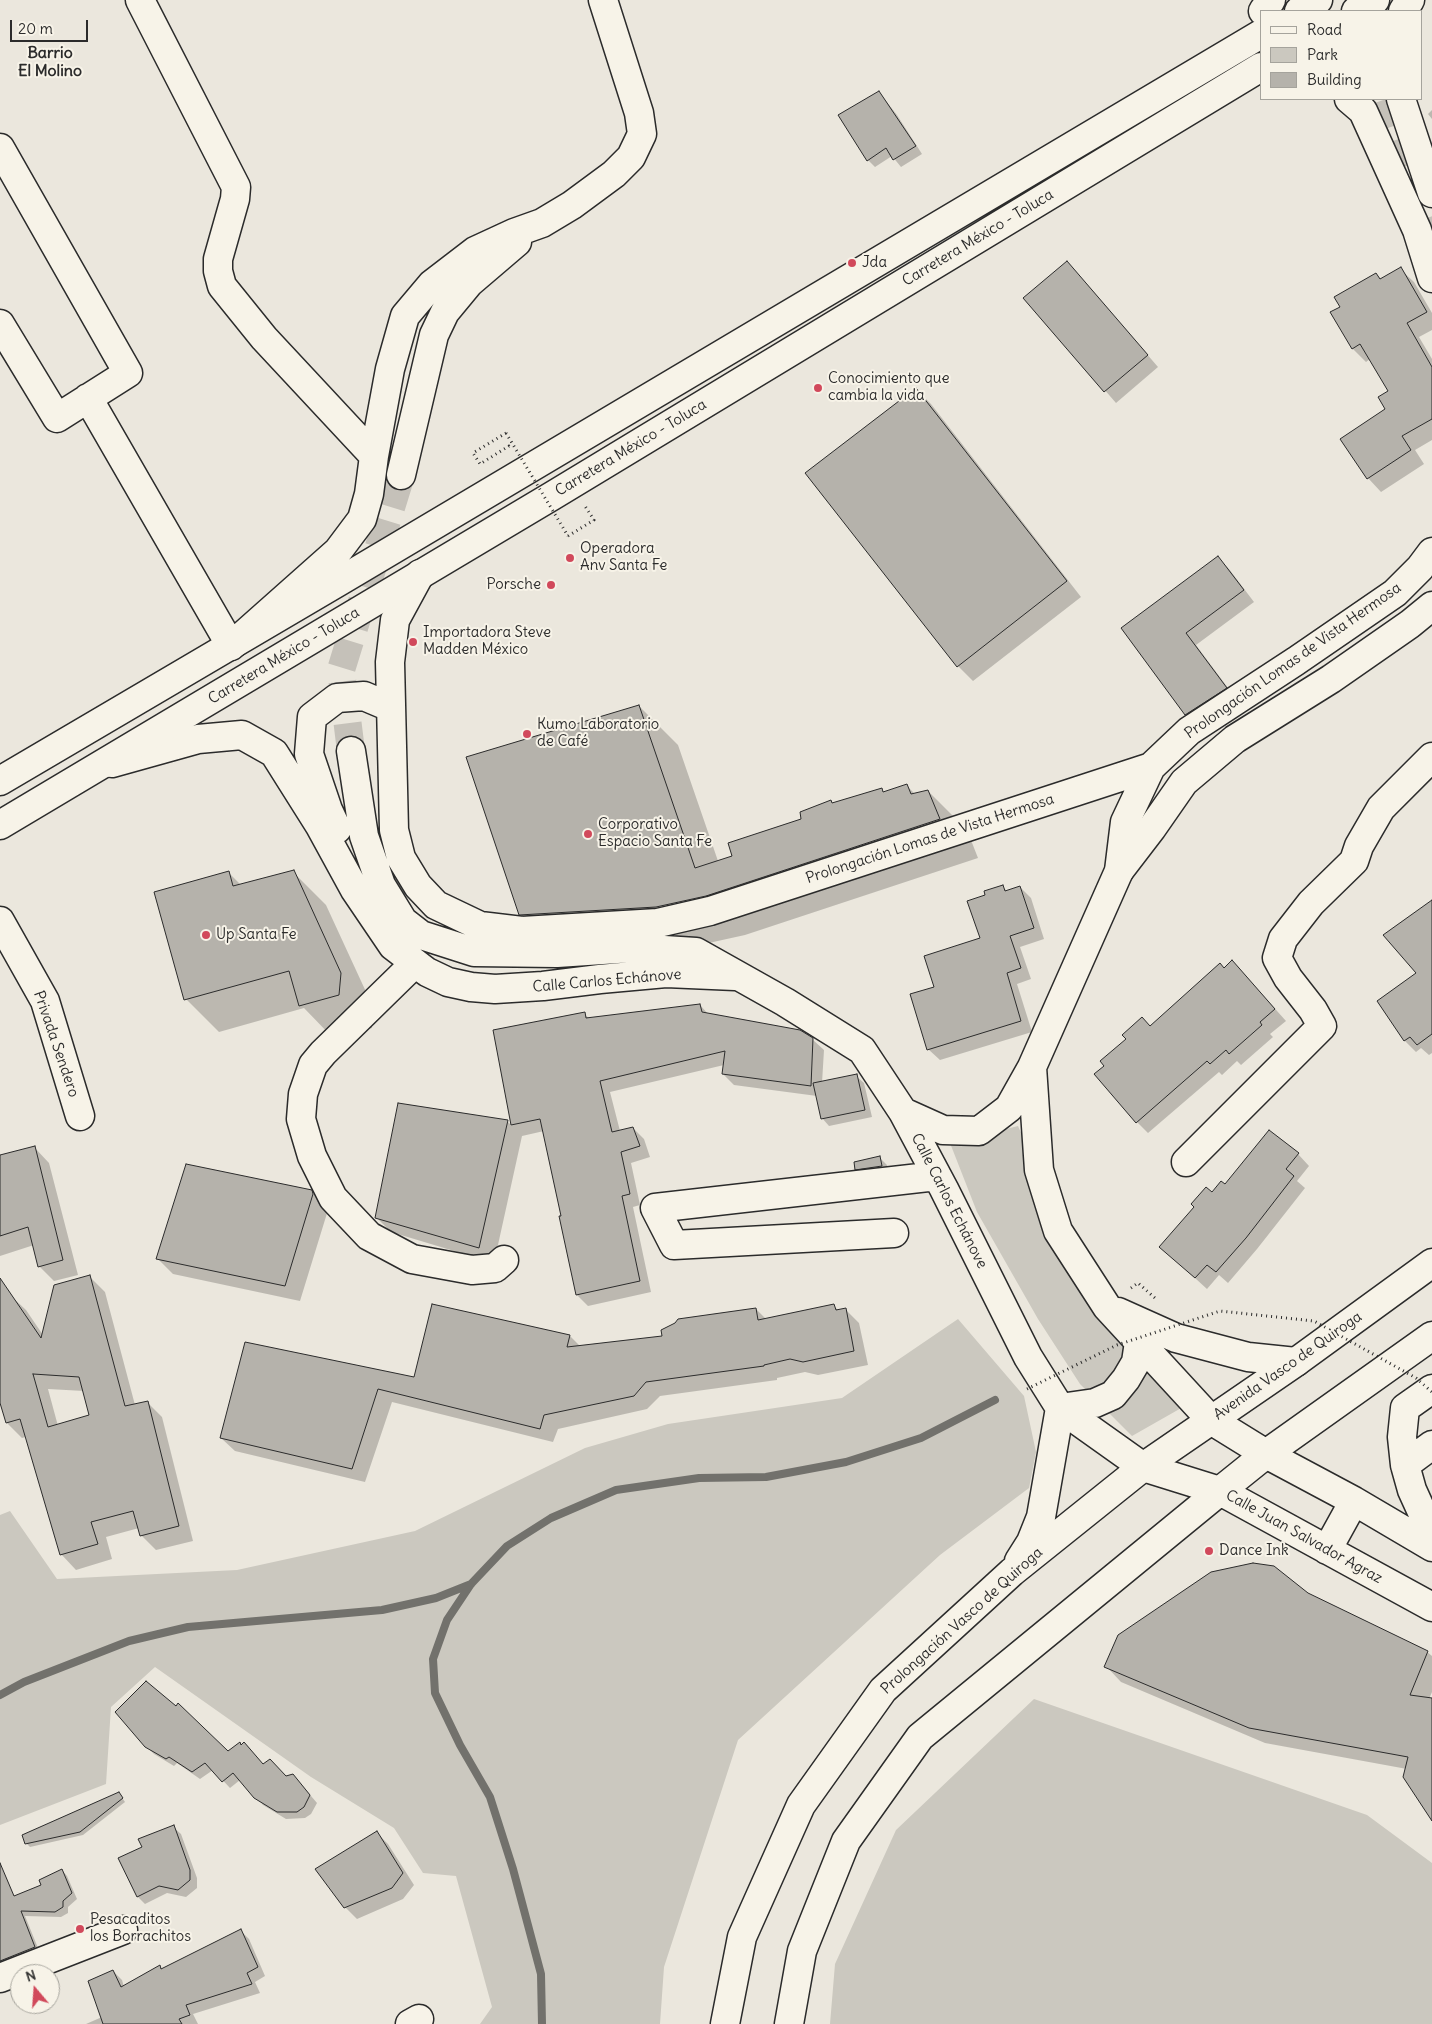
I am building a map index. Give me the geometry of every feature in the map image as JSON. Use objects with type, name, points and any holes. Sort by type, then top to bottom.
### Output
[{"type":"street","points":[[140,0],[236,187],[235,199],[218,259],[218,271],[222,286],[264,338],[374,456]]},
{"type":"street","points":[[401,475],[434,335],[445,312],[469,283],[511,246],[614,174],[631,157],[642,134],[636,99],[603,0]]},
{"type":"street","points":[[1301,10],[1318,0]]},
{"type":"street","points":[[1358,10],[1375,0]]},
{"type":"street","points":[[1250,40],[1260,17]]},
{"type":"street","name":"Carretera México - Toluca","points":[[0,781],[231,646],[1250,40]]},
{"type":"street","name":"Carretera México - Toluca","points":[[0,825],[1248,82],[1260,68]]},
{"type":"street","points":[[1401,100],[1432,193]]},
{"type":"street","points":[[1360,103],[1417,230],[1432,278]]},
{"type":"street","points":[[0,148],[128,373],[57,418],[0,324]]},
{"type":"street","points":[[88,398],[231,646],[338,550],[362,519],[369,494],[390,369],[405,316],[432,284],[475,251],[514,233],[542,223]]},
{"type":"street","name":"Prolongación Lomas de Vista Hermosa","points":[[1266,1454],[1211,1420],[1107,1308],[1058,1231],[1039,1170],[1032,1067],[1119,871],[1125,822],[1151,767],[1189,731],[1296,661],[1394,593],[1420,568],[1432,552]]},
{"type":"street","points":[[355,890],[343,842],[328,810],[309,754],[312,717],[337,698],[364,696],[390,706],[390,662],[395,620],[420,574]]},
{"type":"street","points":[[1119,871],[1184,782],[1235,739],[1331,679],[1410,624],[1432,606]]},
{"type":"street","name":"Prolongación Lomas de Vista Hermosa","points":[[390,706],[394,830],[401,858],[418,886],[436,905],[480,926],[522,931],[658,923],[710,910],[1151,767]]},
{"type":"street","name":"Calle Carlos Echánove","points":[[98,766],[198,739],[242,735],[274,753],[320,826],[355,890],[393,946],[427,972],[448,982],[494,989],[543,986],[600,978],[666,973],[741,976],[862,1050],[903,1112],[1028,1357],[1060,1408],[1143,1467]]},
{"type":"street","points":[[351,751],[364,836],[381,885],[403,921],[421,936],[474,952],[557,953],[632,948],[696,952],[741,976]]},
{"type":"street","points":[[1186,1162],[1322,1026],[1314,1010],[1288,978],[1277,958],[1282,939],[1312,903],[1354,861],[1358,846],[1382,808],[1432,757]]},
{"type":"street","name":"Privada Sendero","points":[[0,921],[45,1000],[80,1116]]},
{"type":"street","points":[[415,963],[323,1053],[313,1066],[303,1094],[301,1119],[312,1156],[334,1198],[369,1236],[412,1259],[472,1270],[495,1268],[504,1260]]},
{"type":"street","points":[[903,1112],[943,1130],[979,1131],[1009,1108],[1032,1067]]},
{"type":"street","points":[[894,1233],[674,1245],[655,1208],[937,1176]]},
{"type":"street","name":"Avenida Vasco de Quiroga","points":[[1143,1467],[1296,1362],[1432,1263]]},
{"type":"street","points":[[1107,1308],[1176,1338],[1248,1357],[1296,1362]]},
{"type":"street","points":[[790,2024],[802,1951],[846,1841],[920,1736],[1266,1454],[1432,1336]]},
{"type":"street","points":[[1012,1572],[1031,1542],[1041,1518],[1060,1408],[1095,1403],[1113,1395],[1126,1379],[1136,1362],[1139,1342]]},
{"type":"street","points":[[1432,1391],[1405,1408],[1402,1437],[1404,1465],[1422,1512],[1432,1528]]},
{"type":"street","points":[[1404,1465],[1432,1445]]},
{"type":"street","points":[[1266,1454],[1354,1501],[1432,1547]]},
{"type":"street","name":"Calle Juan Salvador Agraz","points":[[1143,1467],[1220,1491],[1432,1607]]},
{"type":"street","name":"Prolongación Vasco de Quiroga","points":[[725,2024],[742,1937],[801,1805],[883,1690],[1012,1572],[1143,1467]]},
{"type":"street","points":[[1327,1550],[1354,1501]]},
{"type":"street","points":[[0,1978],[123,1930]]},
{"type":"path","points":[[509,446],[480,464],[473,453],[506,433],[568,536],[594,520],[584,503]]},
{"type":"path","points":[[553,522],[560,517]]},
{"type":"path","points":[[1027,1389],[1117,1345],[1220,1311],[1314,1320],[1416,1378],[1432,1391]]},
{"type":"green space","points":[[1018,1126],[1107,1327],[1183,1407],[1132,1436],[1080,1384],[1038,1319],[977,1212],[950,1143]]},
{"type":"green space","points":[[958,1319],[1024,1396],[1036,1452],[1029,1488],[940,1555],[738,1740],[664,1967],[660,2024],[480,2024],[492,2007],[456,1876],[423,1873],[394,1828],[311,1777],[155,1667],[111,1707],[106,1784],[0,1825],[0,1515],[10,1511],[57,1579],[237,1570],[415,1531],[585,1448],[668,1424],[842,1398]]},
{"type":"green space","points":[[1034,1699],[1367,1815],[1432,1863],[1432,2024],[830,2024],[835,1964],[896,1830]]},
{"type":"building","points":[[879,91],[916,146],[893,160],[886,148],[867,161],[838,115]]},
{"type":"building","points":[[1067,261],[1148,355],[1104,392],[1023,298]]},
{"type":"building","points":[[1401,267],[1427,312],[1407,323],[1432,367],[1432,419],[1402,436],[1411,450],[1367,479],[1340,439],[1385,409],[1378,397],[1388,391],[1360,344],[1352,349],[1330,312],[1340,307],[1334,297],[1376,273],[1380,279]]},
{"type":"building","points":[[916,388],[1067,581],[957,667],[805,473]]},
{"type":"building","points":[[1218,556],[1244,590],[1186,633],[1227,688],[1185,715],[1121,628]]},
{"type":"building","name":"Corporativo Espacio Santa Fe","points":[[639,705],[695,868],[732,856],[728,843],[801,819],[800,812],[831,800],[832,803],[882,788],[883,792],[907,784],[911,794],[928,790],[940,819],[706,896],[656,907],[519,915],[466,757]]},
{"type":"building","points":[[294,870],[341,973],[339,995],[299,1006],[289,971],[184,1000],[154,892],[229,871],[233,886]]},
{"type":"building","points":[[1003,885],[1005,891],[1020,886],[1034,928],[1010,936],[1021,968],[1007,973],[1021,1021],[927,1050],[910,994],[934,987],[924,956],[980,938],[967,901],[985,895],[984,891]]},
{"type":"building","points":[[1432,900],[1432,1034],[1417,1045],[1410,1037],[1404,1041],[1377,1001],[1416,973],[1383,935]]},
{"type":"building","points":[[1232,960],[1275,1009],[1260,1022],[1262,1025],[1229,1054],[1226,1050],[1210,1064],[1207,1061],[1136,1123],[1094,1074],[1104,1066],[1100,1061],[1126,1039],[1122,1035],[1142,1017],[1150,1026],[1220,963],[1224,968]]},
{"type":"building","points":[[700,1004],[702,1012],[800,1030],[813,1038],[811,1086],[722,1074],[725,1051],[600,1081],[612,1132],[633,1127],[640,1146],[621,1152],[630,1194],[622,1196],[640,1281],[576,1295],[540,1119],[511,1125],[493,1030],[585,1012],[586,1018]]},
{"type":"building","points":[[857,1074],[865,1110],[821,1119],[813,1083]]},
{"type":"building","points":[[398,1103],[508,1120],[479,1248],[375,1218]]},
{"type":"building","points":[[1269,1130],[1299,1153],[1286,1169],[1294,1176],[1246,1238],[1216,1272],[1207,1265],[1195,1278],[1159,1247],[1194,1207],[1191,1204],[1206,1187],[1212,1192],[1221,1181],[1225,1184]]},
{"type":"building","points":[[35,1146],[63,1260],[38,1267],[28,1227],[0,1236],[0,1155]]},
{"type":"building","points":[[880,1156],[882,1166],[855,1170],[854,1162]]},
{"type":"building","points":[[186,1164],[312,1190],[313,1194],[285,1286],[156,1259]]},
{"type":"building","points":[[90,1275],[125,1406],[148,1401],[179,1526],[140,1536],[133,1511],[91,1522],[98,1544],[60,1555],[20,1419],[6,1423],[0,1403],[0,1278],[41,1338],[54,1285]],"holes":[[[33,1374],[79,1377],[89,1415],[48,1427]]]},
{"type":"building","points":[[432,1304],[570,1335],[567,1347],[662,1336],[661,1330],[675,1323],[678,1319],[756,1308],[758,1320],[834,1304],[836,1310],[846,1308],[854,1351],[803,1362],[790,1359],[764,1366],[646,1382],[634,1396],[544,1415],[540,1429],[378,1389],[352,1469],[220,1438],[245,1342],[414,1377]]},
{"type":"building","points":[[1253,1563],[1274,1566],[1308,1593],[1428,1651],[1410,1695],[1432,1698],[1432,1821],[1403,1777],[1408,1757],[1249,1728],[1104,1667],[1118,1635],[1211,1572]]},
{"type":"building","points":[[146,1681],[176,1706],[178,1703],[228,1751],[240,1742],[241,1745],[244,1742],[263,1764],[270,1759],[286,1776],[293,1774],[310,1795],[304,1807],[297,1812],[277,1812],[254,1798],[233,1773],[222,1782],[205,1763],[192,1772],[169,1757],[166,1759],[145,1747],[115,1712]]},
{"type":"building","points":[[119,1792],[123,1798],[80,1832],[25,1844],[22,1835]]},
{"type":"building","points":[[174,1825],[190,1870],[190,1880],[178,1890],[159,1886],[137,1897],[118,1858],[142,1847],[138,1839]]},
{"type":"building","points":[[377,1831],[403,1873],[392,1888],[344,1908],[315,1869]]},
{"type":"building","points":[[0,1863],[14,1896],[41,1885],[39,1880],[62,1869],[72,1893],[63,1901],[63,1907],[55,1912],[21,1911],[35,1947],[0,1961]]},
{"type":"building","points":[[241,1929],[258,1967],[247,1973],[252,1984],[186,2005],[190,2015],[179,2019],[182,2024],[103,2024],[88,1981],[113,1970],[121,1987],[160,1965],[161,1969]]},
{"type":"waterway","points":[[542,2024],[541,1974],[513,1869],[490,1797],[460,1745],[435,1693],[433,1659],[447,1620],[471,1584],[507,1546],[551,1518],[616,1490],[699,1478],[766,1477],[846,1462],[921,1438],[995,1400]]},
{"type":"waterway","points":[[0,1695],[24,1682],[129,1641],[188,1627],[382,1610],[436,1598],[471,1584]]},
{"type":"tunnel","points":[[1386,100],[1432,228]]},
{"type":"tunnel","points":[[351,751],[341,670],[401,475]]},
{"type":"place","name":"Jda","points":[[852,263]]},
{"type":"place","name":"Conocimiento que cambia la vida","points":[[818,388]]},
{"type":"place","name":"Operadora Anv Santa Fe","points":[[570,558]]},
{"type":"place","name":"Porsche","points":[[551,585]]},
{"type":"place","name":"Importadora Steve Madden México","points":[[413,642]]},
{"type":"place","name":"Kumo Laboratorio de Café","points":[[527,734]]},
{"type":"place","name":"Corporativo Espacio Santa Fe","points":[[588,834]]},
{"type":"place","name":"Up Santa Fe","points":[[206,935]]},
{"type":"place","name":"Dance Ink","points":[[1209,1551]]},
{"type":"place","name":"Pesacaditos los Borrachitos","points":[[80,1929]]},
{"type":"district","name":"Barrio El Molino","points":[[50,62]]}]
